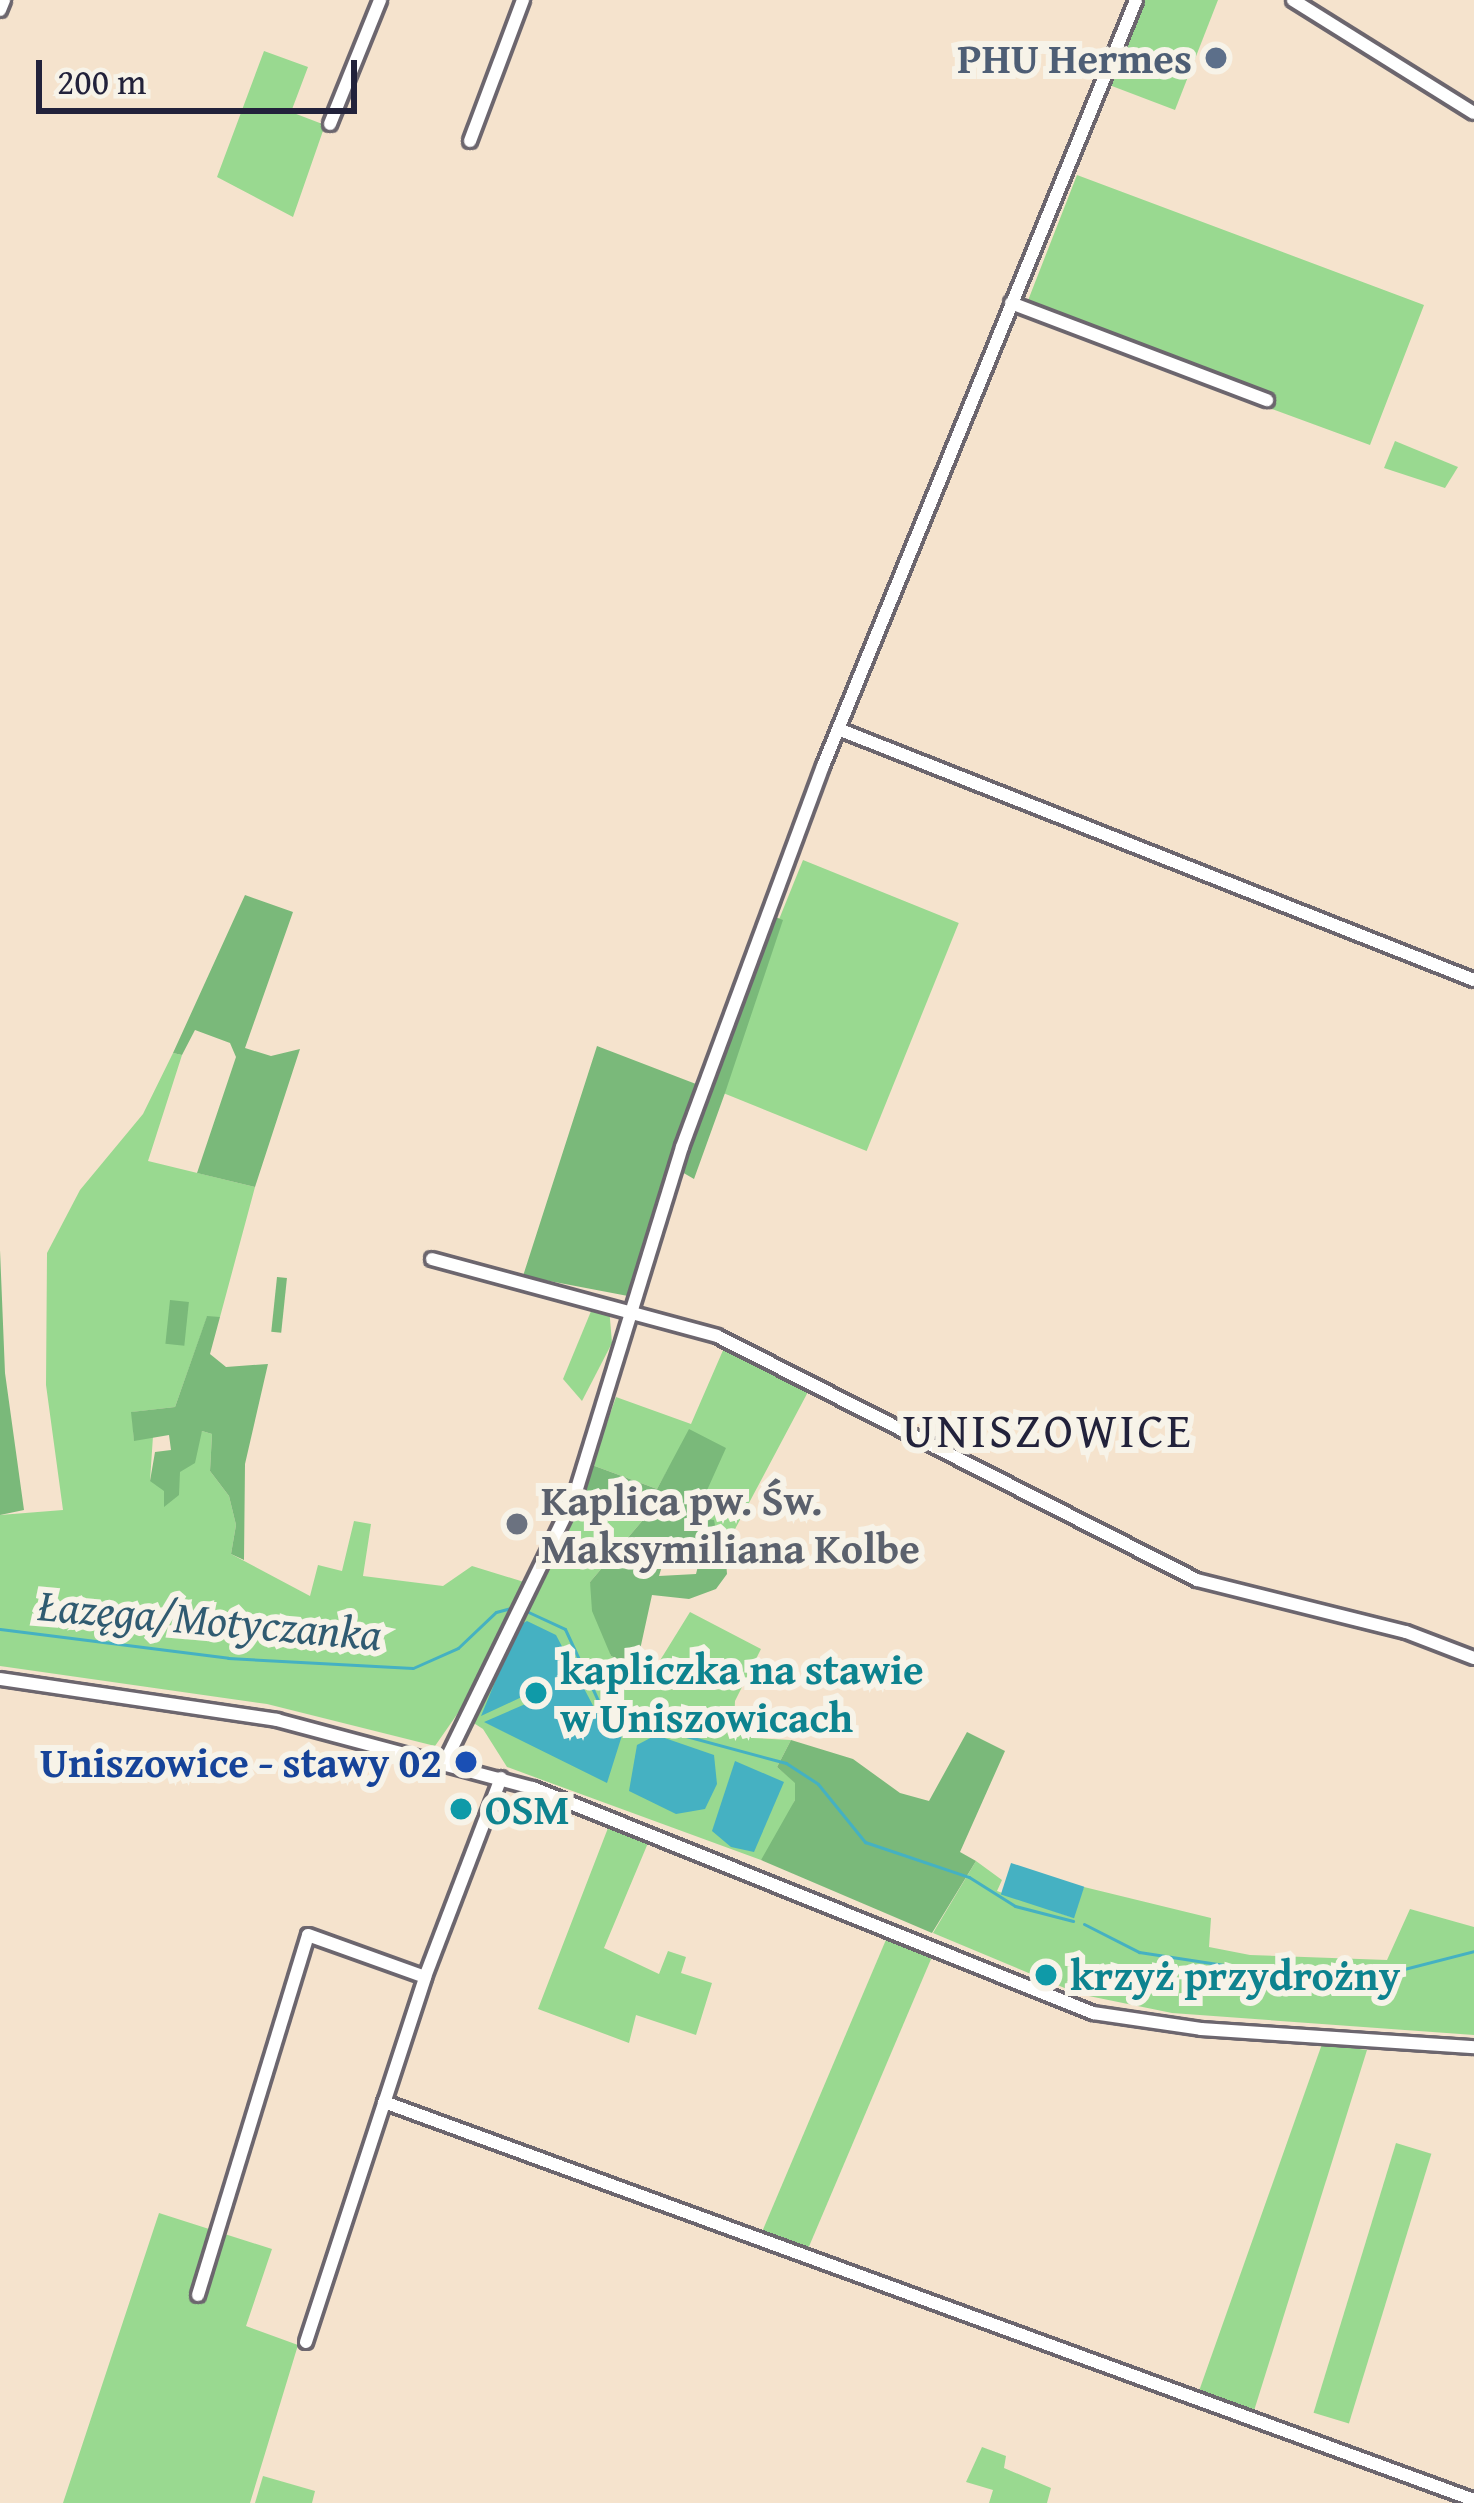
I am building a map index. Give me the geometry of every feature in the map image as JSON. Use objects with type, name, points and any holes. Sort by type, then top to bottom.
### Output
[{"type":"street","points":[[0,10],[4,0]]},
{"type":"street","points":[[330,124],[380,0]]},
{"type":"street","points":[[470,141],[523,0]]},
{"type":"street","points":[[445,1762],[511,1617],[575,1495],[682,1147],[838,729],[1136,0]]},
{"type":"street","points":[[1293,0],[1474,112]]},
{"type":"street","points":[[1011,303],[1268,400]]},
{"type":"street","points":[[838,729],[1474,980]]},
{"type":"street","points":[[432,1259],[717,1336],[1197,1580],[1406,1632],[1474,1658]]},
{"type":"street","points":[[0,1679],[265,1718],[501,1778],[648,1828],[1093,2013],[1202,2030],[1474,2047]]},
{"type":"street","points":[[306,2342],[425,1977],[501,1778]]},
{"type":"street","points":[[198,2295],[308,1935],[425,1977]]},
{"type":"street","points":[[384,2102],[1474,2500]]},
{"type":"green space","points":[[1136,0],[1218,0],[1175,110],[1104,83]]},
{"type":"green space","points":[[264,51],[308,67],[291,112],[325,125],[293,217],[217,177]]},
{"type":"green space","points":[[1077,175],[1424,305],[1370,445],[1264,406],[1267,395],[1027,303]]},
{"type":"green space","points":[[1395,441],[1458,467],[1445,488],[1384,468]]},
{"type":"green space","points":[[803,860],[959,923],[867,1151],[711,1088]]},
{"type":"green space","points":[[245,895],[293,912],[245,1048],[271,1056],[300,1049],[255,1187],[197,1173],[236,1057],[230,1043],[195,1030],[182,1055],[173,1053]]},
{"type":"green space","points":[[760,911],[783,920],[725,1093],[694,1179],[668,1164],[628,1296],[523,1276],[597,1046],[696,1084]]},
{"type":"green space","points":[[173,1053],[182,1055],[148,1161],[255,1187],[220,1317],[207,1317],[175,1407],[132,1412],[134,1440],[153,1436],[150,1481],[180,1471],[202,1431],[212,1434],[210,1471],[229,1496],[236,1525],[231,1554],[310,1596],[318,1565],[342,1571],[354,1521],[371,1524],[363,1576],[443,1586],[472,1566],[540,1587],[583,1494],[643,1520],[590,1582],[611,1656],[651,1675],[690,1612],[761,1649],[735,1701],[734,1726],[753,1738],[791,1740],[777,1767],[796,1783],[795,1800],[771,1853],[761,1860],[507,1767],[483,1729],[458,1713],[435,1746],[267,1704],[0,1666],[0,1515],[63,1510],[46,1385],[47,1253],[80,1190],[143,1114]]},
{"type":"green space","points":[[0,1250],[5,1373],[24,1510],[0,1515]]},
{"type":"green space","points":[[277,1277],[287,1278],[281,1333],[271,1332]]},
{"type":"green space","points":[[170,1300],[189,1302],[184,1346],[165,1344]]},
{"type":"green space","points":[[594,1304],[609,1307],[612,1343],[582,1401],[563,1379]]},
{"type":"green space","points":[[207,1316],[220,1317],[210,1354],[226,1367],[268,1364],[245,1464],[244,1560],[231,1554],[236,1525],[229,1496],[210,1471],[212,1434],[202,1431],[195,1463],[180,1472],[179,1495],[164,1507],[164,1491],[150,1481],[155,1452],[171,1450],[169,1435],[134,1441],[131,1412],[175,1407]]},
{"type":"green space","points":[[724,1348],[809,1390],[725,1548],[711,1549],[694,1517],[725,1448],[671,1464],[657,1489],[592,1465],[616,1397],[691,1424]]},
{"type":"green space","points":[[689,1429],[726,1448],[695,1517],[714,1520],[717,1536],[708,1540],[711,1549],[725,1548],[727,1574],[716,1589],[689,1599],[652,1595],[636,1668],[611,1656],[592,1611],[590,1582],[643,1520],[583,1494],[592,1465],[657,1489]],"holes":[[[668,1546],[698,1566],[696,1574],[659,1576]]]},
{"type":"green space","points":[[967,1732],[1005,1751],[960,1852],[976,1861],[932,1933],[761,1860],[795,1800],[795,1783],[777,1767],[791,1740],[853,1759],[900,1793],[929,1801]]},
{"type":"green space","points":[[608,1828],[648,1843],[604,1948],[659,1974],[668,1951],[686,1957],[681,1973],[712,1983],[696,2035],[636,2015],[629,2043],[538,2009]]},
{"type":"green space","points":[[976,1861],[1002,1880],[997,1891],[1071,1917],[1084,1887],[1211,1918],[1209,1947],[1250,1955],[1387,1960],[1410,1909],[1474,1927],[1474,2035],[1172,2013],[1079,1994],[933,1933]]},
{"type":"green space","points":[[888,1935],[933,1954],[807,2251],[762,2231]]},
{"type":"green space","points":[[1322,2044],[1367,2050],[1253,2414],[1199,2391]]},
{"type":"green space","points":[[1396,2143],[1431,2154],[1349,2423],[1314,2413]]},
{"type":"green space","points":[[159,2213],[272,2249],[246,2326],[298,2345],[250,2503],[63,2503]]},
{"type":"green space","points":[[982,2447],[1006,2456],[1004,2468],[1051,2488],[1047,2503],[989,2503],[993,2490],[966,2482]]},
{"type":"green space","points":[[263,2476],[315,2491],[312,2503],[255,2503]]},
{"type":"water","points":[[527,1621],[556,1635],[599,1717],[624,1729],[607,1783],[484,1722],[544,1696],[531,1684],[524,1696],[481,1716],[518,1626]]},
{"type":"water","points":[[656,1735],[714,1755],[717,1784],[705,1809],[676,1814],[629,1791],[637,1745]]},
{"type":"water","points":[[735,1761],[784,1782],[754,1852],[731,1847],[712,1831]]},
{"type":"water","points":[[1011,1863],[1084,1887],[1074,1918],[1001,1894]]},
{"type":"waterway","name":"Łazęga/Motyczanka","points":[[0,1629],[228,1658],[413,1668],[458,1648],[496,1612],[515,1607]]},
{"type":"waterway","name":"Łazęga/Motyczanka","points":[[524,1610],[565,1629],[601,1707],[619,1718],[786,1763],[818,1784],[865,1842],[969,1877],[1015,1906],[1073,1921]]},
{"type":"waterway","name":"Łazęga/Motyczanka","points":[[1084,1924],[1139,1952],[1296,1976],[1369,1978],[1474,1951]]},
{"type":"place","name":"PHU Hermes","points":[[1216,58]]},
{"type":"place","name":"Kaplica pw. Św. Maksymiliana Kolbe","points":[[517,1524]]},
{"type":"place","name":"kapliczka na stawie w Uniszowicach","points":[[536,1693]]},
{"type":"place","name":"Uniszowice - stawy 02","points":[[466,1762]]},
{"type":"place","name":"OSM","points":[[461,1809]]},
{"type":"place","name":"krzyż przydrożny","points":[[1046,1975]]},
{"type":"district","name":"UNISZOWICE","points":[[1048,1430]]}]
